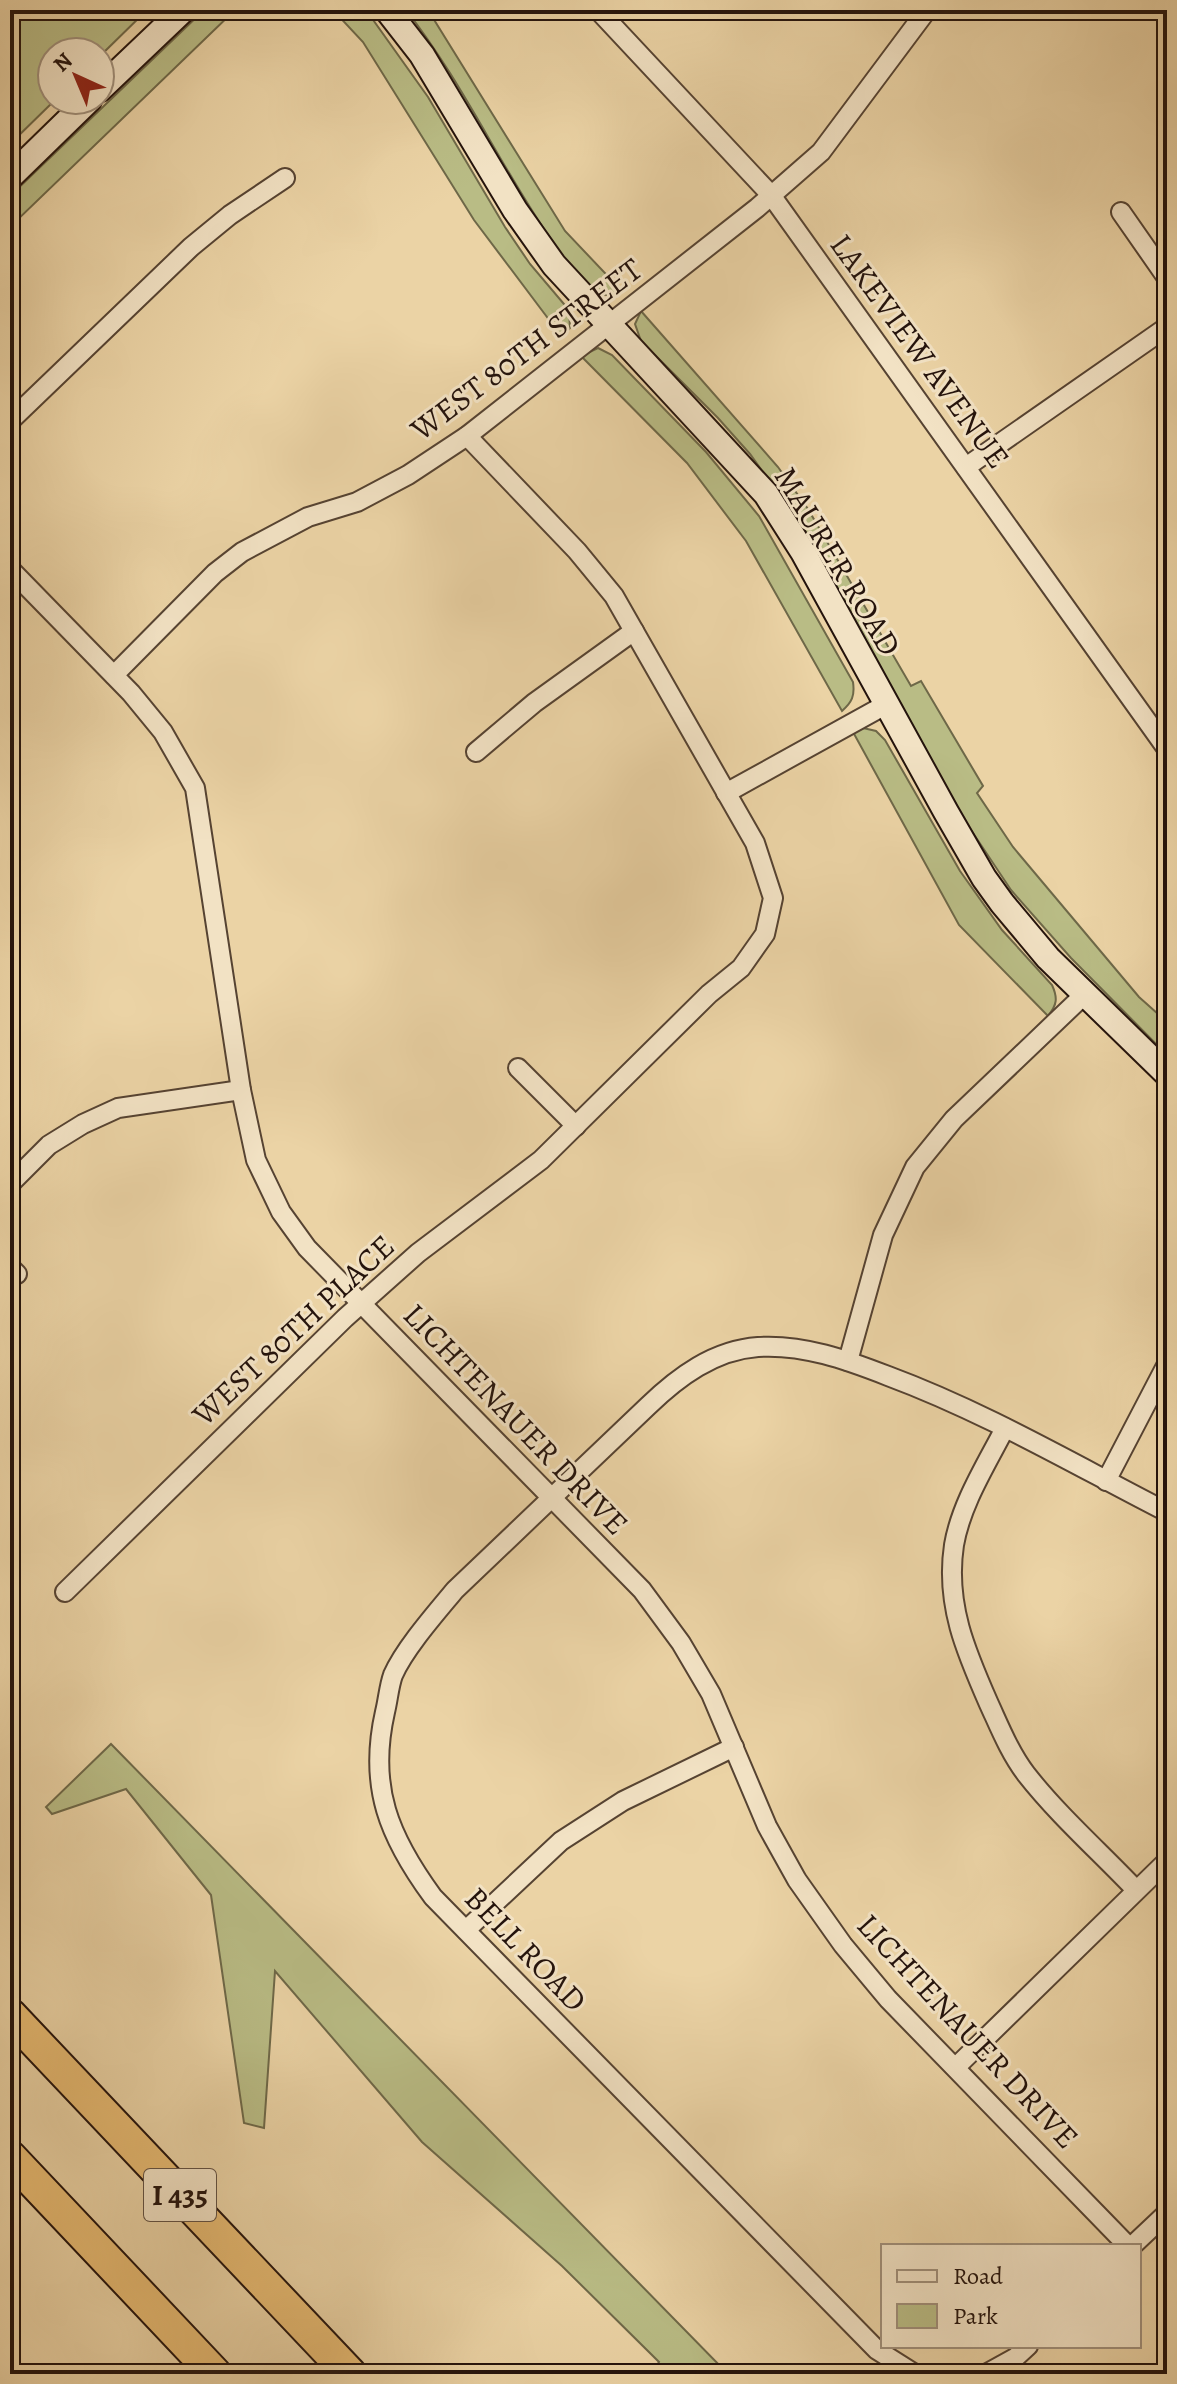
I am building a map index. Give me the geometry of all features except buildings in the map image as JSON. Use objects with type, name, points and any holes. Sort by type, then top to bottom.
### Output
[{"type":"highway","name":"I 435","points":[[10,2015],[350,2374]]},
{"type":"highway","points":[[10,2157],[215,2374]]},
{"type":"street","points":[[116,74],[183,10]]},
{"type":"street","name":"MAURER ROAD","points":[[387,10],[422,55],[515,210],[554,265],[766,494],[803,552],[984,878],[1028,936],[1167,1074]]},
{"type":"street","name":"LAKEVIEW AVENUE","points":[[598,10],[771,195],[1167,749]]},
{"type":"street","name":"WEST 80TH STREET","points":[[114,675],[215,573],[242,552],[308,517],[357,502],[408,475],[467,436],[771,195],[821,152],[927,10]]},
{"type":"street","points":[[10,177],[73,116]]},
{"type":"street","points":[[10,421],[191,247],[230,215],[285,178]]},
{"type":"street","points":[[1121,212],[1167,278]]},
{"type":"street","points":[[966,467],[1167,327]]},
{"type":"street","name":"WEST 80TH PLACE","points":[[65,1592],[361,1304],[418,1253],[541,1160],[709,994],[741,968],[765,934],[773,898],[755,843],[614,596],[577,551],[467,436]]},
{"type":"street","name":"LICHTENAUER DRIVE","points":[[10,569],[114,675],[163,732],[195,788],[241,1090],[256,1160],[281,1212],[307,1248],[650,1600],[681,1643],[711,1694],[767,1826],[797,1880],[843,1945],[888,1999],[1128,2244]]},
{"type":"street","points":[[476,752],[534,703],[634,631]]},
{"type":"street","points":[[726,793],[887,704]]},
{"type":"street","points":[[848,1361],[883,1235],[915,1167],[954,1119],[1085,994]]},
{"type":"street","points":[[518,1068],[576,1126]]},
{"type":"street","points":[[10,1184],[49,1145],[83,1124],[118,1108],[241,1090]]},
{"type":"street","name":"BELL ROAD","points":[[915,2374],[877,2350],[433,1897],[405,1859],[389,1824],[379,1767],[381,1731],[393,1675],[455,1590],[672,1383],[712,1360],[756,1347],[780,1347],[848,1361],[932,1392],[1167,1512]]},
{"type":"street","points":[[1106,1481],[1167,1364]]},
{"type":"street","points":[[1005,1428],[971,1494],[955,1542],[951,1574],[953,1603],[963,1644],[1017,1761],[1041,1792],[1136,1890]]},
{"type":"street","points":[[466,1930],[561,1841],[623,1801],[734,1747]]},
{"type":"street","points":[[956,2067],[1167,1861]]},
{"type":"street","points":[[1132,2244],[1167,2213]]},
{"type":"street","points":[[986,2374],[1015,2358],[1026,2348]]},
{"type":"green space","points":[[10,10],[147,10],[116,40],[116,36],[36,36],[36,116],[39,116],[10,144]]},
{"type":"green space","points":[[204,10],[235,10],[10,227],[10,196],[93,116],[116,116],[116,94]]},
{"type":"green space","points":[[333,10],[366,10],[428,97],[505,227],[530,264],[569,310],[570,328],[562,337],[474,220],[363,42]]},
{"type":"green space","points":[[406,10],[428,10],[565,231],[622,291],[608,295],[597,292],[564,259],[442,61]]},
{"type":"green space","points":[[641,311],[778,467],[808,509],[911,686],[921,681],[983,786],[977,793],[1013,847],[1139,997],[1167,1022],[1167,1055],[1071,958],[1011,890],[965,821],[806,532],[750,454],[641,341],[635,324]]},
{"type":"green space","points":[[598,348],[612,355],[706,452],[759,516],[853,682],[852,698],[842,711],[746,541],[687,463],[581,356]]},
{"type":"green space","points":[[863,728],[876,731],[885,740],[960,871],[1002,930],[1052,985],[1056,1001],[1048,1016],[959,925],[853,732]]},
{"type":"green space","points":[[111,1744],[728,2374],[651,2374],[659,2362],[562,2266],[422,2142],[275,1971],[264,2128],[244,2123],[211,1895],[126,1789],[52,1814],[46,1807]]}]
